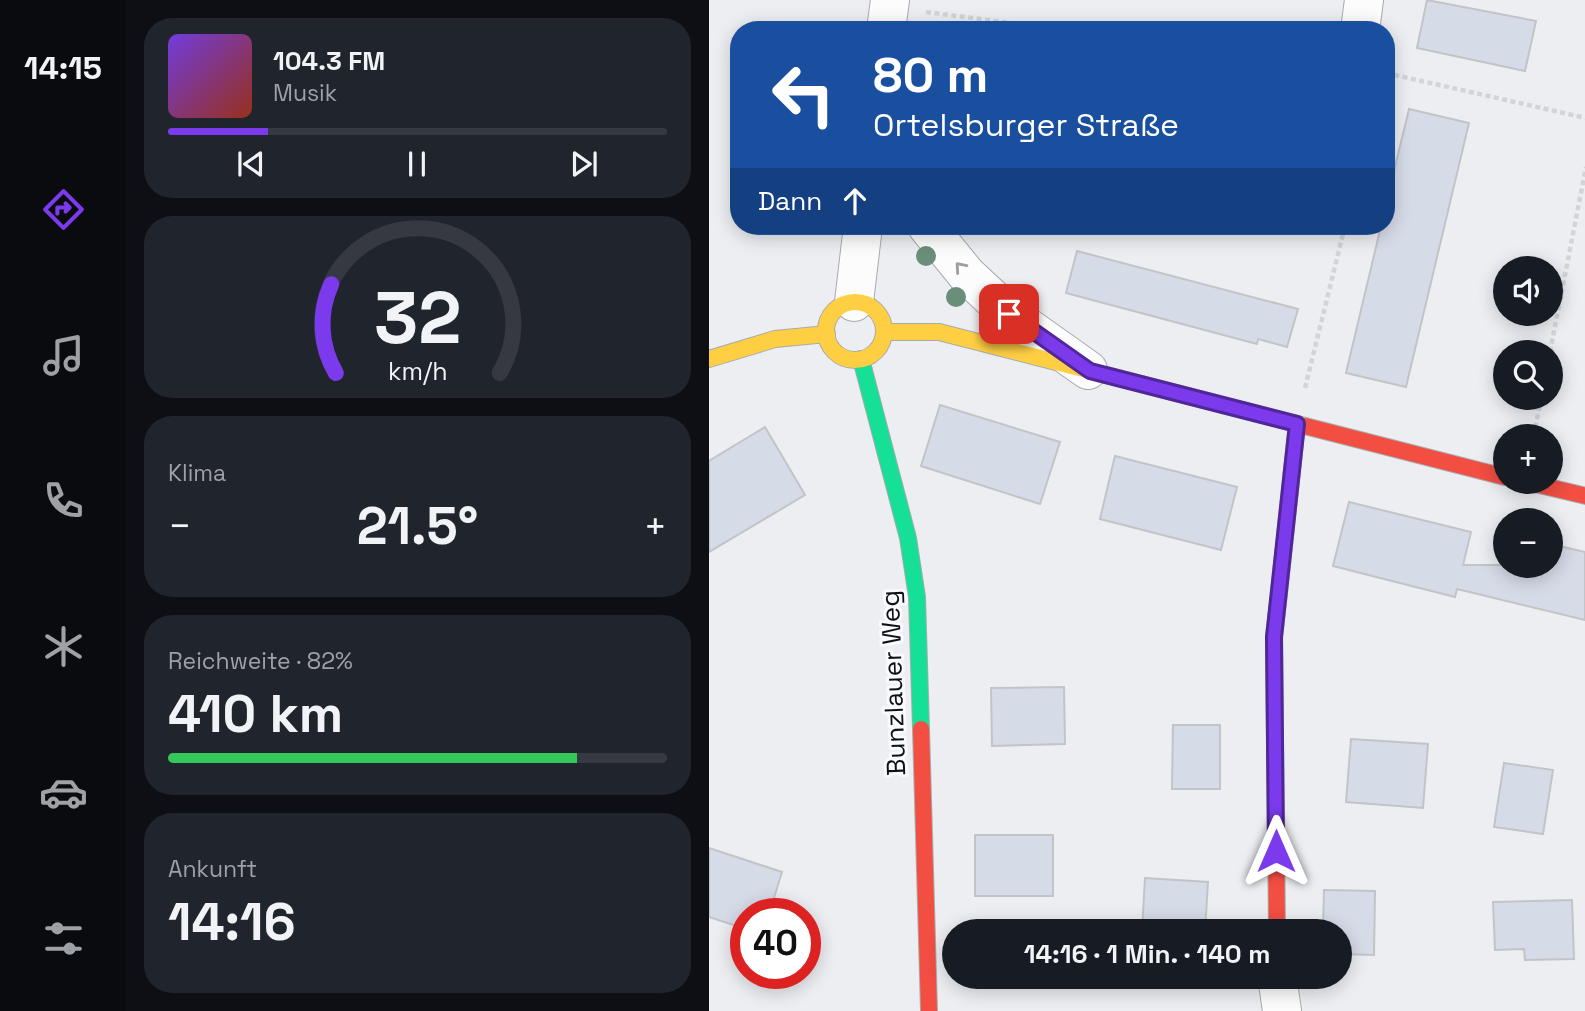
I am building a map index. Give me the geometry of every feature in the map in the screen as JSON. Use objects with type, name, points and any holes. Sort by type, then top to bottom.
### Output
[{"type":"street","points":[[1361,21],[1364,0]]},
{"type":"street","points":[[854,302],[862,235]]},
{"type":"street","points":[[934,235],[967,275],[1009,314],[1090,371]]},
{"type":"street","points":[[854,302],[873,308],[879,316],[884,332],[877,350],[861,359],[844,357],[836,352],[827,334],[830,317],[836,309],[854,302]]},
{"type":"street","points":[[884,332],[939,332],[1493,474]]},
{"type":"street","points":[[709,359],[774,339],[827,334]]},
{"type":"street","name":"Bunzlauer Weg","points":[[861,359],[908,538],[917,597],[929,1011]]},
{"type":"street","points":[[1277,919],[1274,637],[1297,424]]},
{"type":"street","points":[[1563,491],[1585,496]]},
{"type":"street","points":[[1279,989],[1282,1011]]},
{"type":"path","points":[[888,12],[976,21]]},
{"type":"path","points":[[1395,75],[1585,118]]},
{"type":"path","points":[[1552,340],[1585,167]]},
{"type":"path","points":[[1297,424],[1343,235]]},
{"type":"building","points":[[1427,0],[1536,21],[1525,71],[1417,48]]},
{"type":"building","points":[[1409,109],[1469,123],[1406,387],[1346,373],[1379,235],[1395,235],[1395,167]]},
{"type":"building","points":[[1077,251],[1298,309],[1287,347],[1258,339],[1257,344],[1066,293]]},
{"type":"building","points":[[940,405],[1060,442],[1040,504],[921,466]]},
{"type":"building","points":[[765,427],[805,495],[709,552],[709,461]]},
{"type":"building","points":[[1115,456],[1237,487],[1221,550],[1100,519]]},
{"type":"building","points":[[1349,502],[1471,532],[1463,565],[1493,565],[1493,578],[1563,578],[1563,547],[1585,552],[1585,620],[1457,589],[1455,597],[1333,566]]},
{"type":"building","points":[[1064,687],[1065,744],[992,746],[991,688]]},
{"type":"building","points":[[1173,725],[1220,725],[1220,789],[1172,789]]},
{"type":"building","points":[[1351,739],[1428,744],[1423,808],[1346,802]]},
{"type":"building","points":[[1504,763],[1553,770],[1543,834],[1494,827]]},
{"type":"building","points":[[975,835],[1053,835],[1053,896],[975,896]]},
{"type":"building","points":[[709,848],[782,872],[774,898],[730,898],[730,924],[709,917]]},
{"type":"building","points":[[1145,878],[1208,882],[1206,919],[1143,919]]},
{"type":"building","points":[[1324,890],[1375,891],[1374,955],[1352,954],[1352,919],[1323,919]]},
{"type":"building","points":[[1572,900],[1574,959],[1525,960],[1524,949],[1495,950],[1493,902]]},
{"type":"traffic: fast","points":[[861,359],[908,538],[917,597],[921,729]]},
{"type":"traffic: slow","points":[[855,302],[871,307],[879,315],[884,331],[879,347],[871,355],[855,360],[839,355],[831,347],[826,331],[831,315],[839,307],[855,302]]},
{"type":"traffic: slow","points":[[884,332],[939,332],[1305,426]]},
{"type":"traffic: slow","points":[[709,359],[775,339],[827,334]]},
{"type":"traffic: slow","points":[[1278,602],[1297,424]]},
{"type":"traffic: jam","points":[[1305,426],[1493,474]]},
{"type":"traffic: jam","points":[[1563,491],[1586,496]]},
{"type":"traffic: jam","points":[[1277,919],[1274,637],[1278,602]]},
{"type":"traffic: jam","points":[[921,729],[929,1011]]},
{"type":"route","points":[[1009,314],[1090,371],[1297,424],[1274,637],[1276,851]]}]
